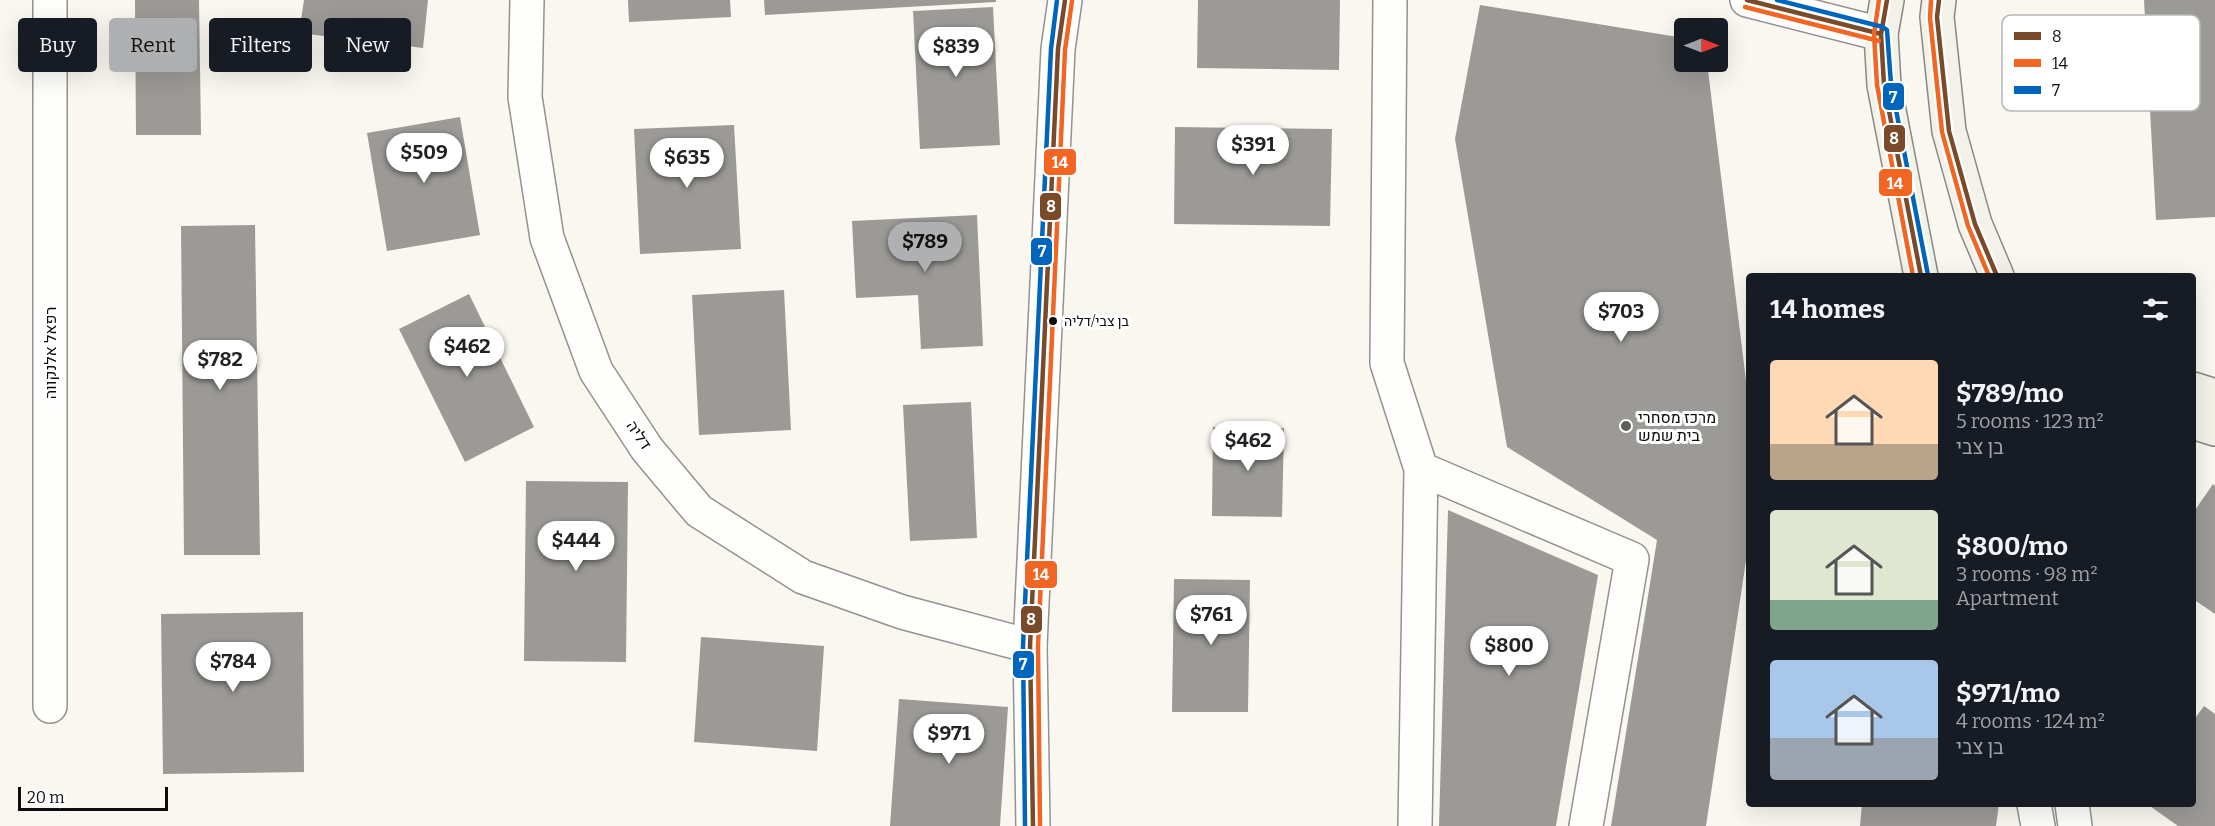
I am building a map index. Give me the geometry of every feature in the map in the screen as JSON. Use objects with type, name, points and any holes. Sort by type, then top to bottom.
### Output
[{"type":"main road","points":[[1887,0],[1881,34],[1884,85],[1919,273]]},
{"type":"main road","points":[[1939,0],[1937,17],[1949,131],[1975,224],[1996,273]]},
{"type":"main road","points":[[2196,389],[2215,396]]},
{"type":"main road","points":[[2196,423],[2215,429]]},
{"type":"street","name":"רפאל אלנקווה","points":[[50,0],[50,706]]},
{"type":"street","name":"דליה","points":[[527,0],[525,97],[547,238],[596,371],[647,449],[699,511],[803,577],[902,612],[1030,646]]},
{"type":"street","points":[[1034,826],[1030,646],[1058,49],[1065,0]]},
{"type":"street","points":[[1390,0],[1387,363],[1421,469],[1415,826]]},
{"type":"street","points":[[1747,0],[1881,34]]},
{"type":"street","points":[[1421,469],[1632,559],[1586,826]]},
{"type":"street","points":[[2035,807],[2038,826]]},
{"type":"street","points":[[2072,807],[2075,826]]},
{"type":"building","points":[[135,0],[199,0],[201,135],[136,135],[136,72],[197,72],[197,18],[135,18]]},
{"type":"building","points":[[304,0],[428,0],[423,48],[411,47],[411,18],[324,18],[324,36],[312,35],[312,18],[301,18]]},
{"type":"building","points":[[628,0],[730,0],[731,17],[629,22]]},
{"type":"building","points":[[764,0],[996,0],[996,2],[765,15]]},
{"type":"building","points":[[1198,0],[1340,0],[1339,70],[1197,68]]},
{"type":"building","points":[[2144,0],[2215,0],[2215,217],[2156,220],[2150,111],[2200,111],[2200,15],[2145,15]]},
{"type":"building","name":"מרכז מסחרי בית שמש","points":[[1480,5],[1674,36],[1674,72],[1708,72],[1746,380],[1746,561],[1706,826],[1611,826],[1657,540],[1507,447],[1455,139]]},
{"type":"building","points":[[993,7],[1000,145],[920,149],[913,11]]},
{"type":"building","points":[[460,117],[480,235],[387,251],[367,133]]},
{"type":"building","points":[[734,125],[741,249],[640,254],[634,129]]},
{"type":"building","points":[[1175,127],[1332,129],[1330,226],[1174,224]]},
{"type":"building","points":[[977,215],[983,346],[921,349],[918,295],[856,298],[852,221]]},
{"type":"building","points":[[255,225],[260,555],[184,555],[181,226]]},
{"type":"building","points":[[784,290],[791,430],[699,435],[692,295]]},
{"type":"building","points":[[469,294],[534,427],[465,462],[399,329]]},
{"type":"building","points":[[971,402],[977,538],[910,541],[903,405]]},
{"type":"building","points":[[1213,427],[1284,428],[1282,517],[1212,516]]},
{"type":"building","points":[[526,481],[628,482],[626,662],[524,661]]},
{"type":"building","points":[[2213,484],[2215,486],[2215,614],[2196,601],[2196,509]]},
{"type":"building","points":[[1448,510],[1598,575],[1556,826],[1439,826]]},
{"type":"building","points":[[1174,579],[1250,580],[1248,712],[1172,712]]},
{"type":"building","points":[[303,612],[304,772],[163,774],[161,614]]},
{"type":"building","points":[[701,637],[824,646],[817,751],[694,742]]},
{"type":"building","points":[[899,699],[1008,707],[1000,826],[890,826]]},
{"type":"building","points":[[2204,706],[2215,714],[2215,826],[2178,826],[2151,807],[2196,807],[2196,717]]},
{"type":"building","points":[[1862,807],[1999,807],[1996,826],[1860,826]]},
{"type":"transit line","name":"7","points":[[1025,826],[1023,646],[1051,49],[1057,0]]},
{"type":"transit line","name":"8","points":[[1033,826],[1030,646],[1058,49],[1065,0]]},
{"type":"transit line","name":"8","points":[[1747,0],[1881,34]]},
{"type":"transit line","name":"7","points":[[1777,0],[1883,27],[1887,30],[1891,84],[1928,273]]},
{"type":"transit line","name":"14","points":[[1879,0],[1874,34],[1877,85],[1912,273]]},
{"type":"transit line","name":"8","points":[[1887,0],[1881,34],[1884,85],[1920,273]]},
{"type":"transit line","name":"14","points":[[1931,0],[1930,18],[1942,132],[1968,226],[1988,273]]},
{"type":"transit line","name":"8","points":[[1939,0],[1937,17],[1949,131],[1975,224],[1996,273]]},
{"type":"transit line","name":"14","points":[[1040,826],[1038,646],[1065,50],[1072,1]]},
{"type":"transit line","name":"14","points":[[1745,7],[1879,41]]},
{"type":"place","name":"בן צבי/דליה","points":[[1053,321]]},
{"type":"place","name":"מרכז מסחרי בית שמש","points":[[1626,426]]}]
